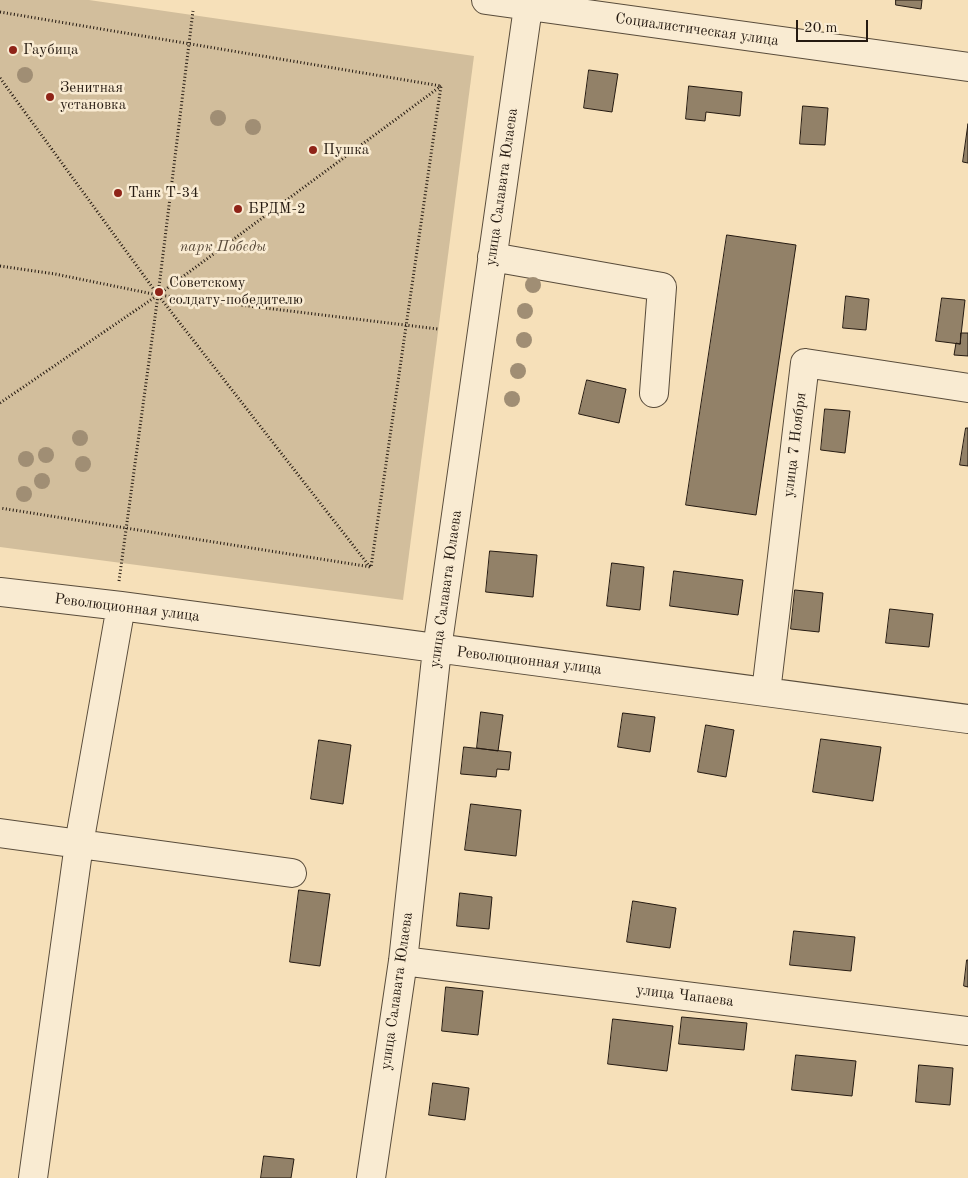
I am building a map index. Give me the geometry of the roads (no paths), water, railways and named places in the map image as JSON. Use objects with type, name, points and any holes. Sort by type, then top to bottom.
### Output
[{"type":"street","name":"Социалистическая улица","points":[[486,0],[529,4],[968,67]]},
{"type":"street","name":"улица Салавата Юлаева","points":[[371,1178],[403,961],[437,649],[529,4]]},
{"type":"street","points":[[492,257],[662,287],[654,393]]},
{"type":"street","name":"улица 7 Ноября","points":[[766,692],[805,363],[968,388]]},
{"type":"street","name":"Революционная улица","points":[[0,592],[968,720]]},
{"type":"street","points":[[33,1178],[80,844],[118,607]]},
{"type":"street","points":[[0,833],[292,873]]},
{"type":"street","name":"улица Чапаева","points":[[403,961],[968,1031]]},
{"type":"place","name":"Гаубица","points":[[13,50]]},
{"type":"place","name":"Зенитная установка","points":[[50,97]]},
{"type":"place","name":"Пушка","points":[[313,150]]},
{"type":"place","name":"Танк Т-34","points":[[118,193]]},
{"type":"place","name":"БРДМ-2","points":[[238,209]]},
{"type":"place","name":"Советскому солдату-победителю","points":[[159,292]]},
{"type":"park label","name":"парк Победы","points":[[223,247]]}]
